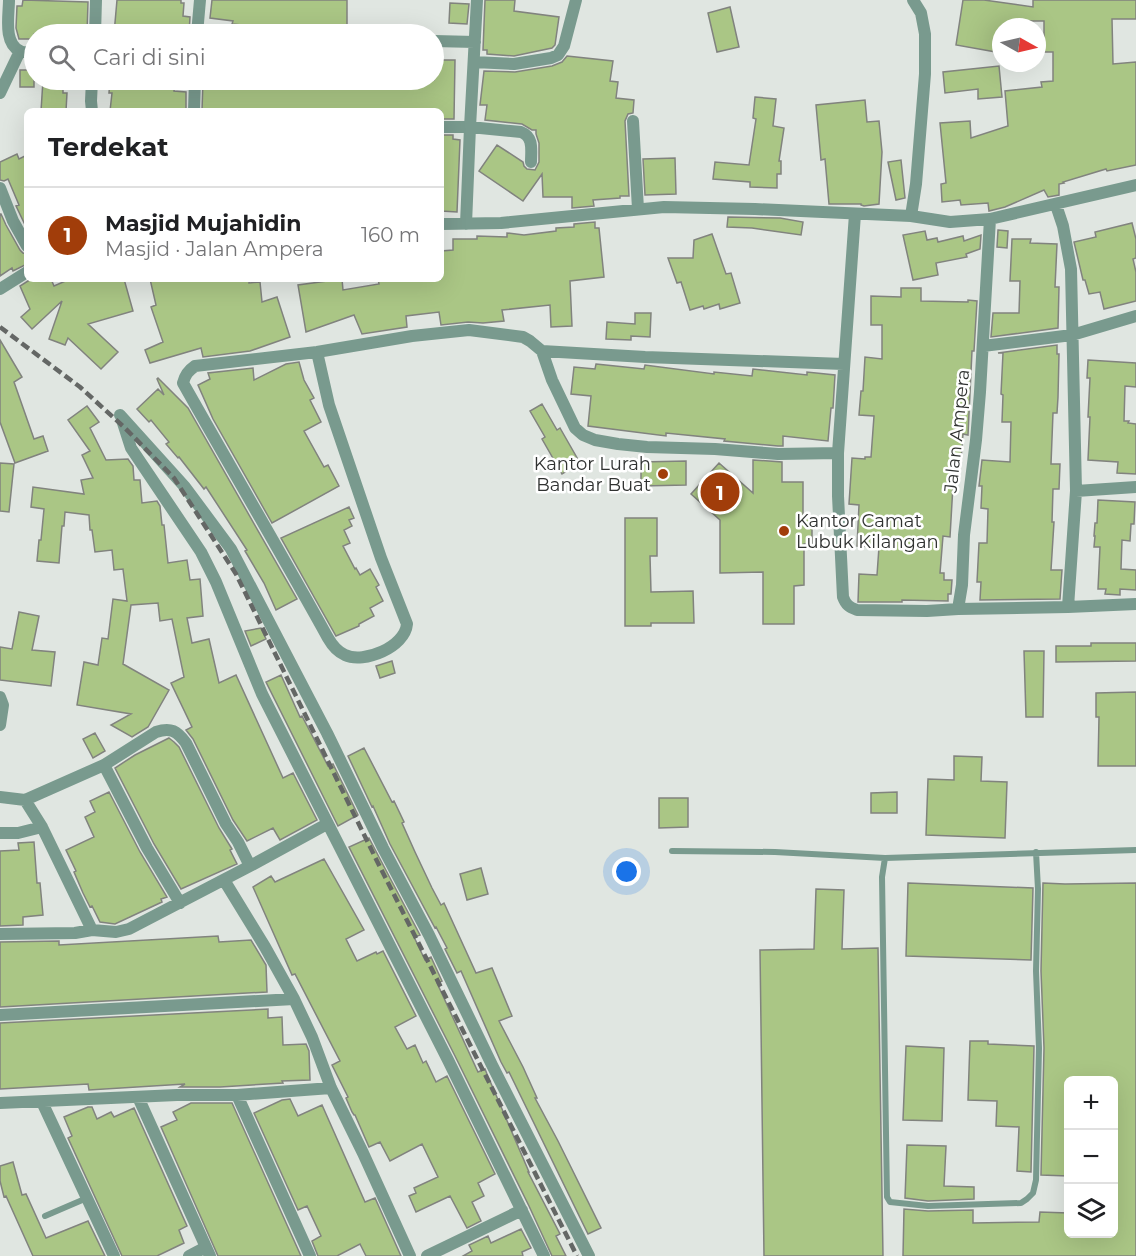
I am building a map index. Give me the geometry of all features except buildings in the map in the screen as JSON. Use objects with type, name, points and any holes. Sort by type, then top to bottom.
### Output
[{"type":"street","points":[[9,0],[8,33],[12,44],[20,51],[24,51]]},
{"type":"street","points":[[95,24],[96,0]]},
{"type":"street","points":[[198,24],[200,0]]},
{"type":"street","points":[[466,224],[477,0]]},
{"type":"street","points":[[474,62],[514,64],[558,55],[564,46],[576,0]]},
{"type":"street","points":[[911,216],[916,184],[925,64],[925,34],[921,13],[913,0]]},
{"type":"street","points":[[444,41],[475,42]]},
{"type":"street","points":[[0,93],[20,51]]},
{"type":"street","points":[[92,90],[92,108]]},
{"type":"street","points":[[194,108],[195,90]]},
{"type":"street","points":[[633,121],[639,209]]},
{"type":"street","points":[[444,127],[470,127],[526,134],[531,145],[531,162]]},
{"type":"street","points":[[444,224],[501,223],[664,207],[911,216],[950,222],[990,219],[1136,185]]},
{"type":"street","points":[[0,188],[13,221],[24,241]]},
{"type":"street","points":[[1056,205],[1063,226],[1071,269],[1076,490],[1068,607]]},
{"type":"street","points":[[855,214],[838,453],[838,496],[845,603],[849,608],[857,610],[927,611],[1136,604]]},
{"type":"street","name":"Jalan Ampera","points":[[958,609],[962,585],[964,535],[976,440],[990,219]]},
{"type":"street","points":[[0,289],[24,274]]},
{"type":"street","points":[[983,346],[1072,335],[1136,316]]},
{"type":"street","points":[[317,352],[329,405],[381,558],[407,624],[407,631],[393,647],[355,658],[345,655],[333,646],[183,383],[185,375],[195,366],[317,352],[412,336],[469,330],[523,337],[542,351],[552,380],[575,428],[583,435],[595,440],[647,447],[778,454],[838,453]]},
{"type":"street","points":[[542,351],[844,364]]},
{"type":"street","points":[[544,1256],[448,1060],[262,694],[216,582],[201,552],[131,448],[120,415],[185,487],[231,549],[327,733],[589,1256]]},
{"type":"street","points":[[1076,490],[1136,487]]},
{"type":"street","points":[[0,697],[3,705],[0,724]]},
{"type":"street","points":[[0,797],[25,800],[104,765],[156,732],[171,730],[179,734],[186,743],[226,824],[250,866]]},
{"type":"street","points":[[104,765],[147,848],[180,903]]},
{"type":"street","points":[[25,800],[42,827],[92,930]]},
{"type":"street","points":[[0,934],[75,933],[92,930],[116,932],[129,929],[327,824]]},
{"type":"street","points":[[0,833],[18,833],[42,827]]},
{"type":"street","points":[[224,880],[294,999],[332,1088],[410,1256]]},
{"type":"street","points":[[0,1015],[294,999]]},
{"type":"street","points":[[0,1103],[83,1098],[237,1095],[332,1088]]},
{"type":"street","points":[[237,1095],[310,1256]]},
{"type":"street","points":[[138,1097],[208,1252],[189,1256]]},
{"type":"street","points":[[42,1102],[114,1256]]},
{"type":"street","points":[[427,1256],[522,1210]]},
{"type":"lane","points":[[672,851],[775,852],[885,858],[1136,850]]},
{"type":"lane","points":[[885,858],[882,878],[887,1197],[890,1202],[928,1206],[980,1205],[1021,1203],[1033,1193],[1036,1180],[1039,1048],[1036,971],[1038,889],[1036,852]]},
{"type":"lane","points":[[45,1216],[87,1198]]},
{"type":"railway","points":[[0,327],[80,387],[125,428],[174,478],[236,574],[378,863],[577,1256]]},
{"type":"place","name":"Kantor Lurah Bandar Buat","points":[[663,474]]},
{"type":"place","name":"Masjid Mujahidin","points":[[720,492]]},
{"type":"place","name":"Kantor Camat Lubuk Kilangan","points":[[784,531]]}]
